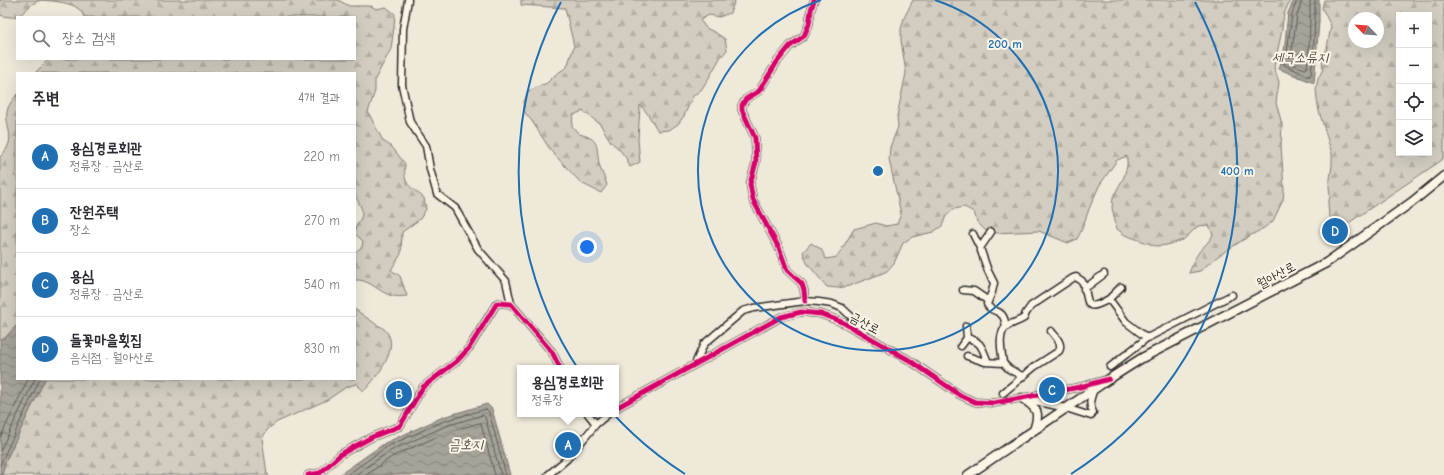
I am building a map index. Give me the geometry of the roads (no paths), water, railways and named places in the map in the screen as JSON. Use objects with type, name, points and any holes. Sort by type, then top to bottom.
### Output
[{"type":"main road","name":"월아산로","points":[[968,475],[1109,378],[1142,358],[1326,263],[1412,202],[1444,176]]},
{"type":"main road","points":[[1022,398],[1033,406],[1037,413],[1037,422],[1034,430]]},
{"type":"street","points":[[408,0],[403,29],[402,85],[410,122],[426,146],[430,169],[437,194],[455,208],[478,249],[506,281],[511,304],[552,352],[558,365]]},
{"type":"street","points":[[805,301],[802,284],[787,270],[779,248],[753,200],[750,184],[756,162],[755,138],[742,110],[742,105],[746,99],[758,91],[777,62],[790,46],[804,36],[809,24],[810,10],[814,0]]},
{"type":"street","points":[[980,248],[991,232]]},
{"type":"street","points":[[974,234],[994,283],[988,300],[988,306],[993,311],[1001,314],[1006,327]]},
{"type":"street","points":[[1084,288],[1104,274]]},
{"type":"street","points":[[1022,376],[1009,369],[1003,362],[1001,338],[1006,327],[1021,320],[1031,306],[1072,278],[1079,278],[1082,281],[1087,300],[1094,306],[1098,306],[1109,299],[1121,286]]},
{"type":"street","points":[[963,290],[974,291],[988,300]]},
{"type":"street","points":[[1110,367],[1147,338],[1232,295]]},
{"type":"street","points":[[1109,299],[1126,322],[1147,338]]},
{"type":"street","points":[[695,364],[704,344],[743,311],[754,308],[805,301],[832,304],[842,308],[865,331],[867,336]]},
{"type":"street","points":[[308,475],[320,473],[341,454],[372,437],[400,426],[423,387],[457,361],[469,348],[497,303],[511,304]]},
{"type":"street","name":"금산로","points":[[619,406],[781,317],[802,312],[821,314],[844,323],[909,360],[966,398],[975,402],[994,404],[1080,387],[1109,378]]},
{"type":"street","points":[[961,346],[967,338],[966,326]]},
{"type":"street","points":[[1003,393],[1034,367],[1059,351],[1061,348],[1060,345],[1051,331]]},
{"type":"street","points":[[967,338],[977,341],[980,344],[988,362]]},
{"type":"street","points":[[966,356],[988,362],[1003,362]]},
{"type":"street","points":[[1022,398],[1066,408],[1091,416],[1093,412],[1090,403],[1094,389]]},
{"type":"street","points":[[590,417],[596,424]]},
{"type":"street","points":[[548,475],[567,459],[596,424],[604,417]]},
{"type":"water","name":"세곡소류지","points":[[1294,0],[1319,0],[1319,22],[1314,83],[1279,69],[1284,52],[1288,13]]},
{"type":"water","points":[[16,326],[16,380],[45,380],[5,462],[2,475],[0,475],[0,340],[6,337]]},
{"type":"water","name":"금호지","points":[[487,404],[492,409],[510,475],[339,475],[385,443],[443,417]]},
{"type":"place","name":"들꽃마을횟집","points":[[1335,231]]},
{"type":"place","name":"용심","points":[[1052,390]]},
{"type":"place","name":"잔원주택","points":[[399,394]]},
{"type":"place","name":"용심경로회관","points":[[568,445]]}]
